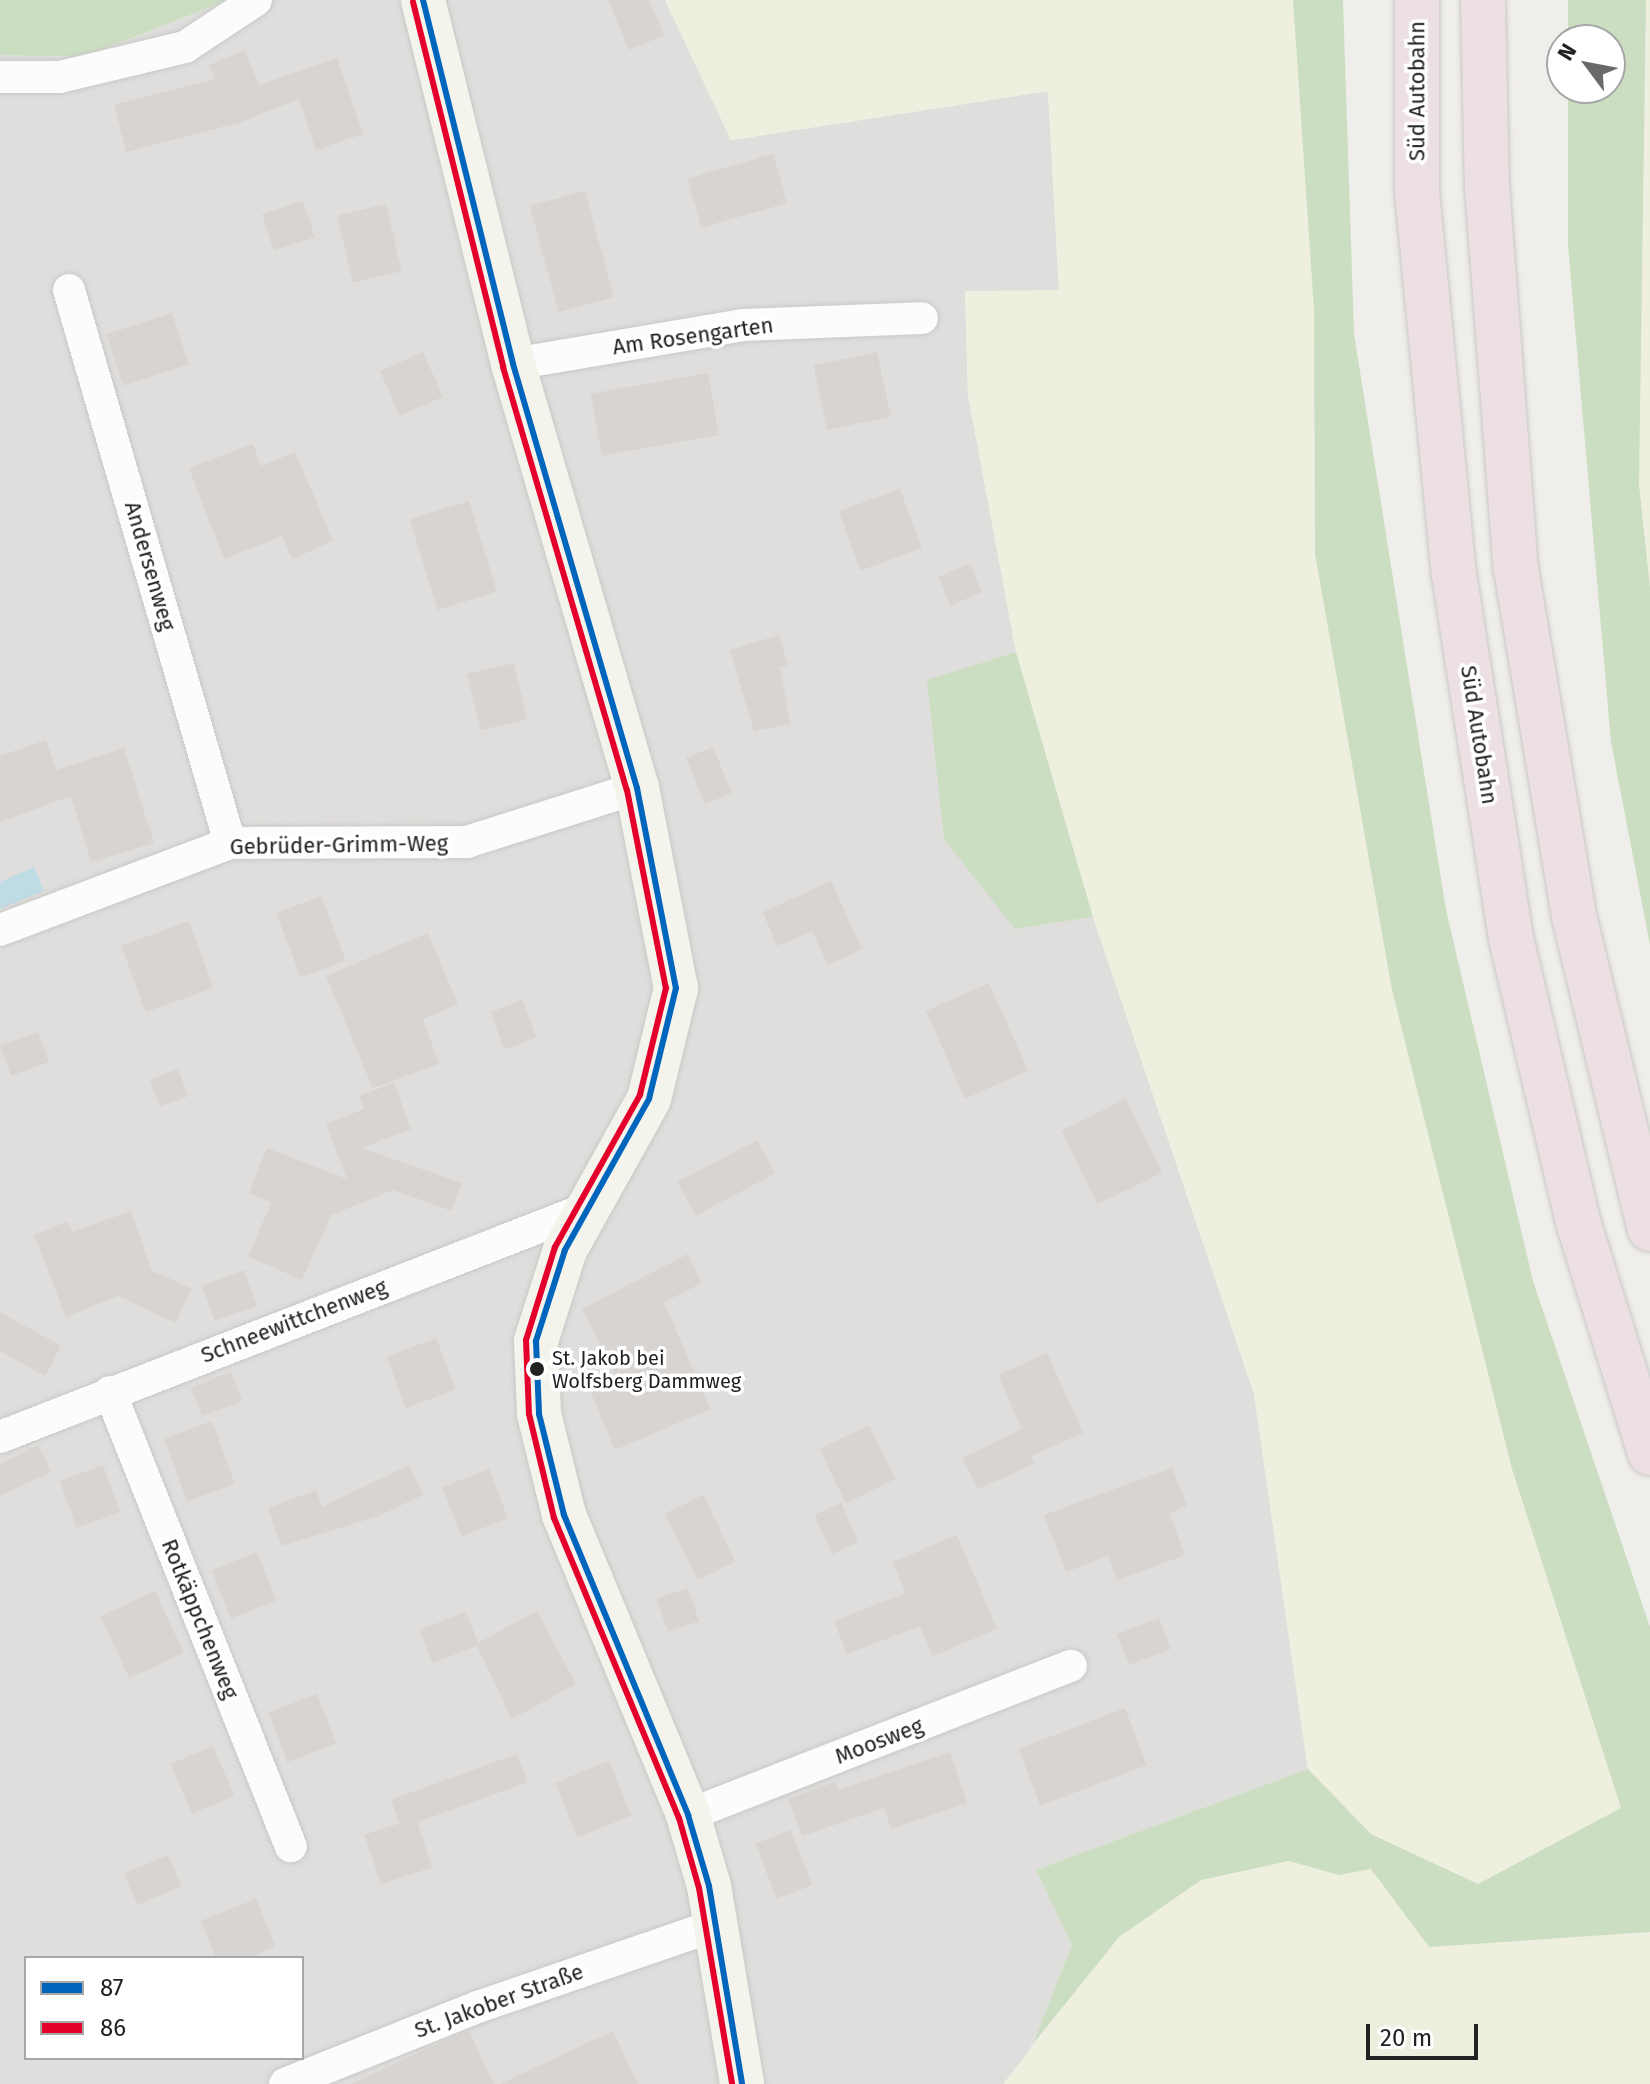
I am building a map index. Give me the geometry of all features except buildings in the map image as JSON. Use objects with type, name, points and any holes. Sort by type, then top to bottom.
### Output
[{"type":"highway","name":"Süd Autobahn","points":[[1417,0],[1417,192],[1452,558],[1511,938],[1579,1225],[1650,1453]]},
{"type":"highway","points":[[1483,0],[1491,260],[1516,569],[1574,916],[1650,1229]]},
{"type":"main road","points":[[423,0],[513,364],[637,788],[676,988],[649,1099],[565,1250],[536,1341],[539,1414],[564,1515],[688,1815],[716,1925],[742,2061],[742,2084]]},
{"type":"street","points":[[0,77],[60,77],[185,47],[256,0]]},
{"type":"street","name":"Andersenweg","points":[[69,290],[230,843]]},
{"type":"street","name":"Am Rosengarten","points":[[513,364],[743,325],[922,318]]},
{"type":"street","name":"Gebrüder-Grimm-Weg","points":[[0,930],[230,843],[467,842],[637,788]]},
{"type":"street","name":"Schneewittchenweg","points":[[0,1437],[588,1208]]},
{"type":"street","name":"Rotkäppchenweg","points":[[110,1392],[291,1846]]},
{"type":"street","name":"Moosweg","points":[[688,1815],[1071,1666]]},
{"type":"street","name":"St. Jakober Straße","points":[[285,2084],[478,2007],[716,1925]]},
{"type":"shaded area","points":[[228,0],[665,0],[731,140],[1048,91],[1059,291],[965,292],[968,395],[1016,652],[927,681],[1015,929],[1093,917],[1254,1394],[1308,1769],[1036,1870],[1072,1945],[1033,2044],[1006,2084],[0,2084],[0,55],[83,57]]},
{"type":"green space","points":[[0,0],[228,0],[83,57],[0,55]]},
{"type":"green space","points":[[665,0],[1293,0],[1314,310],[1315,554],[1512,1469],[1621,1808],[1478,1884],[1371,1834],[1308,1769],[1254,1394],[1093,917],[1016,652],[968,395],[965,291],[1059,290],[1048,91],[731,140]]},
{"type":"green space","points":[[1293,0],[1343,0],[1354,334],[1446,910],[1533,1281],[1650,1627],[1650,1932],[1429,1947],[1371,1869],[1339,1875],[1289,1861],[1201,1880],[1119,1937],[1033,2044],[1072,1945],[1036,1870],[1308,1769],[1371,1834],[1478,1884],[1621,1808],[1512,1469],[1392,990],[1315,554],[1314,310]]},
{"type":"green space","points":[[1568,0],[1646,0],[1639,485],[1650,587],[1650,945],[1611,742],[1568,246],[1568,104],[1626,104],[1626,24],[1568,24]]},
{"type":"green space","points":[[1646,0],[1650,0],[1650,587],[1639,485]]},
{"type":"green space","points":[[1016,652],[1093,917],[1015,929],[944,839],[927,680]]},
{"type":"green space","points":[[1289,1861],[1339,1875],[1371,1869],[1429,1947],[1650,1932],[1650,2084],[1003,2084],[1119,1937],[1201,1880]]},
{"type":"water","points":[[34,867],[44,891],[0,909],[0,882]]},
{"type":"transit line","name":"87","points":[[423,0],[513,364],[637,788],[676,988],[649,1099],[565,1250],[536,1341],[539,1414],[564,1515],[688,1815],[709,1886],[742,2084]]},
{"type":"transit line","name":"86","points":[[413,2],[503,367],[627,790],[666,988],[640,1095],[555,1247],[526,1340],[529,1414],[554,1518],[679,1818],[699,1888],[732,2084]]},
{"type":"place","name":"St. Jakob bei Wolfsberg Dammweg","points":[[537,1369]]}]
